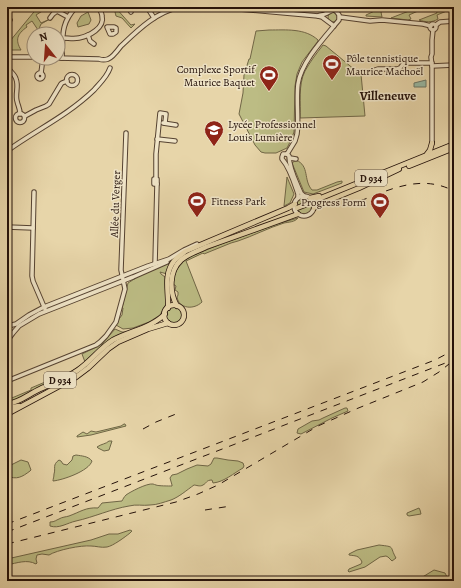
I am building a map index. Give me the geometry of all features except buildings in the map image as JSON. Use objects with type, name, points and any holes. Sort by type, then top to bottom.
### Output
[{"type":"main road","points":[[432,143],[435,148],[442,149]]},
{"type":"main road","points":[[181,255],[295,209],[311,203],[322,203],[401,169],[428,161],[432,159],[432,143]]},
{"type":"main road","points":[[311,203],[317,197],[426,155],[430,150],[432,143]]},
{"type":"main road","name":"D 934","points":[[433,154],[454,144]]},
{"type":"main road","name":"D 934","points":[[401,169],[316,201],[426,155],[454,148]]},
{"type":"main road","points":[[295,209],[206,245],[186,251],[177,258],[172,264],[167,278],[168,308],[164,314],[168,323],[171,325],[176,325],[184,318],[184,312],[177,306],[173,299],[171,286],[172,275],[176,266],[181,260],[206,245],[288,208],[295,209]]},
{"type":"main road","points":[[168,308],[177,306]]},
{"type":"main road","name":"D 934","points":[[7,404],[19,401],[72,374],[113,340],[157,320],[164,314]]},
{"type":"main road","name":"D 934","points":[[7,414],[85,371],[108,349],[118,342],[148,329],[168,323]]},
{"type":"main road","name":"D 934","points":[[7,408],[23,404],[46,391],[71,380]]},
{"type":"street","points":[[64,26],[68,17],[76,7]]},
{"type":"street","points":[[66,39],[88,35],[99,28],[102,15],[98,7]]},
{"type":"street","points":[[128,7],[131,12]]},
{"type":"street","points":[[147,7],[154,18]]},
{"type":"street","points":[[66,58],[99,59],[107,57],[115,52],[154,18],[164,12],[180,7]]},
{"type":"street","points":[[216,7],[246,8],[258,11],[267,9],[318,16],[322,17],[334,26]]},
{"type":"street","points":[[258,11],[264,7]]},
{"type":"street","points":[[296,159],[282,160],[282,156],[283,154],[287,154],[295,141],[297,134],[299,80],[306,62],[338,22],[340,17],[336,9],[328,10],[318,16]]},
{"type":"street","points":[[328,10],[326,16],[328,22]]},
{"type":"street","points":[[50,18],[57,11],[68,17]]},
{"type":"street","points":[[340,17],[370,21],[423,24],[431,26],[440,22],[454,20]]},
{"type":"street","points":[[328,22],[334,24],[338,22]]},
{"type":"street","points":[[101,24],[106,27]]},
{"type":"street","points":[[433,30],[436,29],[436,25]]},
{"type":"street","points":[[431,26],[431,29],[433,30],[431,57],[432,143]]},
{"type":"street","points":[[88,35],[90,41],[94,44]]},
{"type":"street","points":[[7,58],[26,57]]},
{"type":"street","points":[[372,71],[378,69],[398,69],[404,63],[454,65]]},
{"type":"street","points":[[7,66],[10,74],[15,76],[17,81],[17,100],[20,107],[20,114],[17,115],[16,120],[23,122],[25,119],[24,116]]},
{"type":"street","points":[[41,73],[43,66]]},
{"type":"street","points":[[7,151],[71,110],[86,98],[108,75],[110,68]]},
{"type":"street","points":[[24,116],[48,105],[61,84],[67,81]]},
{"type":"street","points":[[156,264],[158,180],[156,179],[156,154],[160,113],[166,114],[165,123]]},
{"type":"street","points":[[20,114],[23,114],[24,116]]},
{"type":"street","points":[[159,123],[176,125]]},
{"type":"street","name":"Allée du Verger","points":[[7,381],[100,342],[116,322],[125,289],[121,273],[121,262],[126,133]]},
{"type":"street","points":[[158,139],[176,141]]},
{"type":"street","points":[[287,154],[289,156],[288,160],[298,194],[295,209],[302,216],[307,216],[311,213],[311,203],[302,194],[288,160]]},
{"type":"street","points":[[34,192],[32,279],[45,309]]},
{"type":"street","points":[[298,198],[304,196]]},
{"type":"street","points":[[7,227],[33,228]]},
{"type":"street","points":[[7,340],[26,322],[62,300],[72,298],[93,288],[123,278],[171,258],[190,247],[206,245]]},
{"type":"street","points":[[156,264],[167,262]]},
{"type":"street","points":[[8,326],[16,324],[29,315],[102,288],[123,278]]},
{"type":"street","points":[[8,326],[12,329],[13,333]]},
{"type":"green space","points":[[38,7],[44,7],[44,10],[36,15],[41,23],[50,19],[40,26],[35,26],[32,21],[26,25],[26,28],[18,37],[18,43],[21,50],[7,50],[10,41]]},
{"type":"green space","points":[[112,7],[115,7],[131,25],[135,24],[131,28],[122,18],[116,16]]},
{"type":"green space","points":[[393,7],[381,12],[382,17],[366,16],[381,8]]},
{"type":"green space","points":[[408,7],[427,7],[409,15],[411,19],[408,20],[391,18],[409,11]]},
{"type":"green space","points":[[433,7],[454,8],[437,15],[438,19],[431,22],[419,20],[437,13]]},
{"type":"green space","points":[[88,12],[91,20],[89,24],[78,27],[77,23],[81,16]]},
{"type":"green space","points":[[331,12],[335,12],[337,13],[337,21],[331,22],[328,19],[328,15]]},
{"type":"green space","name":"Complexe Sportif Maurice Baquet","points":[[289,30],[307,33],[318,40],[302,62],[297,74],[295,86],[294,132],[287,148],[276,153],[261,152],[255,145],[239,114],[243,93],[244,75],[250,59],[256,31]]},
{"type":"green space","name":"Pôle tennistique Maurice Machoël","points":[[323,45],[361,74],[365,116],[300,118],[301,82],[309,64]]},
{"type":"green space","points":[[296,160],[305,169],[309,186],[312,190],[317,190],[337,182],[342,181],[342,183],[313,194],[304,192],[292,163]]},
{"type":"green space","points":[[287,177],[294,194],[290,203],[284,206]]},
{"type":"green space","points":[[302,198],[309,200],[312,205],[311,211],[305,214],[299,213],[296,207],[297,202]]},
{"type":"green space","points":[[298,218],[294,221],[278,225],[204,254],[203,253],[186,261],[202,302],[199,305],[187,307],[178,301],[178,292],[175,290],[176,286],[173,284],[174,276],[177,269],[191,256],[277,224]]},
{"type":"green space","points":[[184,251],[167,274],[160,272],[165,277],[166,304],[160,315],[149,322],[133,328],[123,329],[116,325],[122,315],[122,308],[128,283],[139,276],[167,264],[168,260]]},
{"type":"green space","points":[[174,307],[180,309],[182,315],[180,321],[174,323],[168,321],[166,315],[168,309]]},
{"type":"green space","points":[[115,329],[122,332],[127,332],[114,338],[79,369],[17,401],[7,403],[7,400],[31,390],[31,388],[57,377],[58,378],[74,370],[85,362],[82,354],[102,344]]},
{"type":"green space","points":[[347,408],[348,411],[301,434],[297,433],[298,429],[312,421],[319,420]]},
{"type":"green space","points":[[124,424],[126,426],[77,437],[83,432],[87,434],[91,431],[96,432]]},
{"type":"green space","points":[[112,441],[109,450],[104,451],[97,447],[106,443]]},
{"type":"green space","points":[[76,455],[90,459],[92,461],[90,465],[69,477],[53,481],[55,465],[57,462],[59,460],[63,464],[67,465],[72,460],[73,456]]},
{"type":"green space","points":[[214,458],[238,461],[243,463],[244,466],[221,481],[213,483],[212,480],[210,480],[202,486],[194,485],[171,500],[153,505],[134,505],[122,507],[60,526],[50,526],[50,522],[86,509],[98,508],[102,503],[122,501],[128,494],[150,484],[172,486],[170,478],[172,475],[197,465],[208,466]]},
{"type":"green space","points":[[21,460],[28,462],[31,470],[19,477],[14,478],[7,476],[7,467]]},
{"type":"green space","points":[[419,508],[421,514],[407,515],[407,513]]},
{"type":"green space","points":[[130,530],[132,531],[125,537],[107,547],[75,547],[49,555],[37,555],[36,564],[18,562],[7,565],[7,559]]},
{"type":"green space","points":[[379,545],[390,547],[396,558],[392,561],[386,556],[380,557],[365,567],[349,572],[348,571],[362,562],[358,557],[349,554],[357,550]]},
{"type":"green space","points":[[434,570],[445,573],[448,579],[454,578],[454,581],[416,581]]},
{"type":"shaded area","points":[[426,80],[426,87],[414,87],[414,83]]},
{"type":"tunnel","points":[[311,204],[316,202]]},
{"type":"tunnel","points":[[293,212],[298,209]]},
{"type":"railway","points":[[360,201],[406,185],[430,184],[442,186],[454,191]]},
{"type":"railway","points":[[7,524],[435,360],[454,350]]},
{"type":"railway","points":[[7,544],[176,502],[198,494],[218,485],[318,426],[423,382],[454,360]]},
{"type":"railway","points":[[7,532],[448,362]]},
{"type":"railway","points":[[143,429],[176,414]]},
{"type":"railway","points":[[205,510],[231,506]]},
{"type":"place","name":"Pôle tennistique Maurice Machoël","points":[[332,81]]},
{"type":"place","name":"Complexe Sportif Maurice Baquet","points":[[269,92]]},
{"type":"place","name":"Lycée Professionnel Louis Lumière","points":[[214,147]]},
{"type":"place","name":"Fitness Park","points":[[197,218]]},
{"type":"place","name":"Progress Form","points":[[380,219]]},
{"type":"district","name":"Villeneuve","points":[[388,95]]}]
